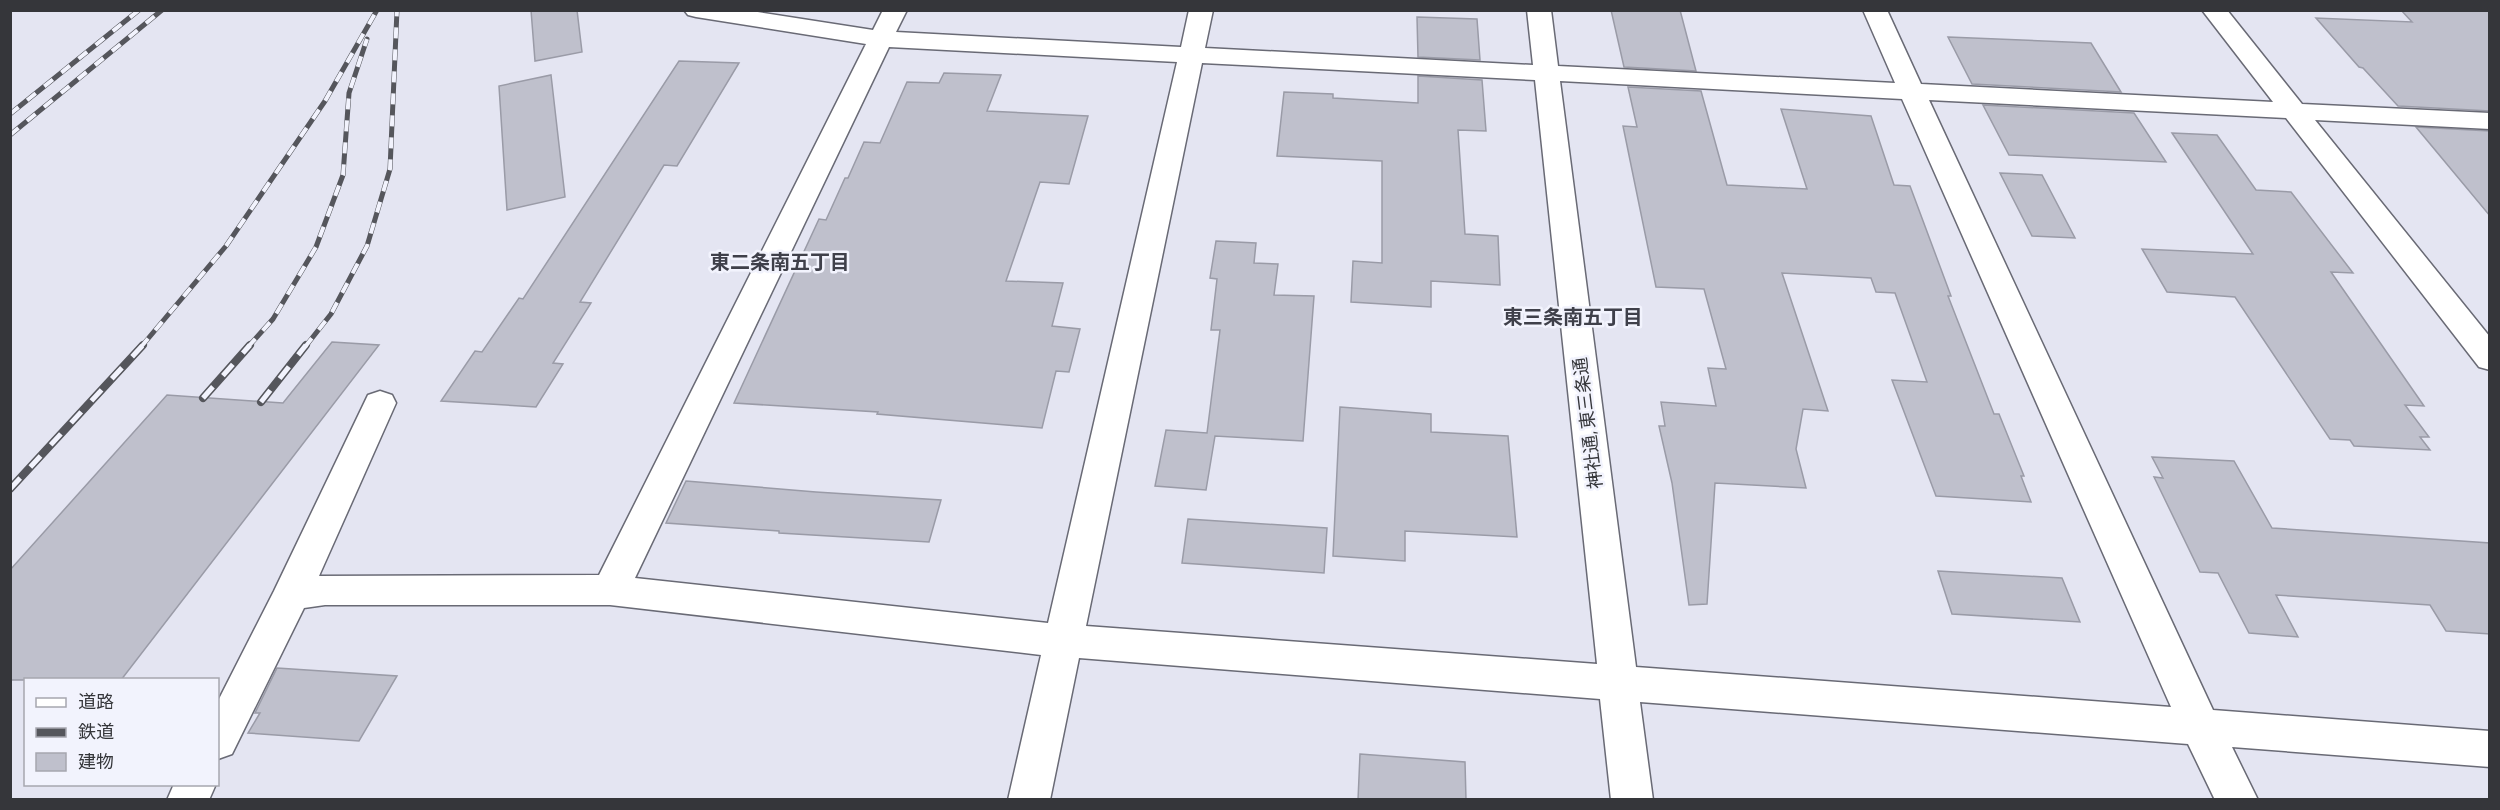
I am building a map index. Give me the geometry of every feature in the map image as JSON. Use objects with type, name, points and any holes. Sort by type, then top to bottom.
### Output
[{"type":"street","points":[[696,10],[882,39],[2490,121]]},
{"type":"street","points":[[610,590],[895,10]]},
{"type":"street","points":[[1029,800],[1201,10]]},
{"type":"street","name":"神社通, 東三条通","points":[[1539,10],[1632,800]]},
{"type":"street","points":[[1875,10],[2201,728],[2237,800]]},
{"type":"street","points":[[2214,10],[2490,359]]},
{"type":"street","points":[[219,739],[309,592],[380,403]]},
{"type":"street","points":[[309,592],[610,590],[1064,641],[2490,748]]},
{"type":"street","points":[[188,800],[194,786]]},
{"type":"building","points":[[531,10],[577,10],[582,52],[535,61]]},
{"type":"building","points":[[1611,10],[1680,10],[1696,71],[1624,67]]},
{"type":"building","points":[[2401,10],[2490,10],[2490,111],[2398,106],[2363,68],[2359,67],[2316,18],[2412,22]]},
{"type":"building","points":[[1417,17],[1477,19],[1480,60],[1418,57]]},
{"type":"building","points":[[1948,37],[2091,43],[2121,92],[1972,84]]},
{"type":"building","points":[[679,61],[739,63],[677,166],[664,165],[580,302],[591,303],[553,363],[563,364],[536,407],[441,401],[475,351],[482,352],[519,298],[523,299]]},
{"type":"building","points":[[944,73],[1001,75],[987,111],[1088,116],[1069,184],[1040,182],[1006,281],[1063,283],[1052,326],[1080,329],[1069,372],[1056,371],[1042,428],[877,414],[878,412],[734,403],[819,219],[826,220],[864,142],[880,143],[907,82],[939,83]]},
{"type":"building","points":[[551,75],[565,197],[507,210],[499,86]]},
{"type":"building","points":[[1418,76],[1482,80],[1486,131],[1458,130],[1465,234],[1498,236],[1500,285],[1431,281],[1431,307],[1351,302],[1353,261],[1382,263],[1382,161],[1277,156],[1284,92],[1333,94],[1333,98],[1418,103]]},
{"type":"building","points":[[1628,87],[1701,91],[1727,185],[1807,189],[1781,109],[1871,116],[1894,185],[1910,186],[1951,296],[1948,296],[1994,414],[1999,414],[2024,476],[2021,476],[2031,502],[1936,496],[1892,380],[1927,382],[1895,293],[1876,292],[1871,278],[1782,273],[1828,411],[1803,409],[1796,449],[1806,488],[1715,483],[1707,604],[1689,605],[1672,483],[1659,426],[1665,426],[1661,402],[1716,406],[1708,368],[1726,369],[1704,289],[1656,287],[1623,126],[1637,127]]},
{"type":"building","points":[[1983,105],[2134,113],[2166,162],[2009,155]]},
{"type":"building","points":[[2416,127],[2490,131],[2490,216]]},
{"type":"building","points":[[2172,133],[2217,135],[2256,190],[2291,192],[2353,273],[2331,272],[2424,406],[2405,405],[2429,437],[2420,437],[2430,450],[2354,446],[2350,440],[2330,439],[2235,297],[2167,292],[2142,249],[2253,254]]},
{"type":"building","points":[[2000,173],[2042,175],[2075,238],[2032,236]]},
{"type":"building","points":[[1216,241],[1256,243],[1254,263],[1278,264],[1274,295],[1314,296],[1303,441],[1215,436],[1206,490],[1155,486],[1166,430],[1207,433],[1220,330],[1211,330],[1217,279],[1210,278]]},
{"type":"building","points":[[332,342],[379,345],[123,678],[10,680],[10,570],[167,395],[283,403]]},
{"type":"building","points":[[1340,407],[1431,414],[1431,432],[1508,436],[1517,537],[1405,531],[1405,561],[1333,556]]},
{"type":"building","points":[[2152,457],[2234,461],[2272,528],[2490,543],[2490,634],[2446,631],[2430,605],[2276,595],[2298,637],[2249,633],[2218,573],[2200,572],[2154,477],[2163,478]]},
{"type":"building","points":[[686,481],[941,500],[929,542],[779,533],[779,531],[666,523]]},
{"type":"building","points":[[1188,519],[1327,528],[1324,573],[1182,563]]},
{"type":"building","points":[[1938,571],[2062,578],[2080,622],[1952,614]]},
{"type":"building","points":[[277,668],[397,676],[359,741],[248,733],[260,713],[255,713]]},
{"type":"building","points":[[1360,754],[1465,762],[1466,800],[1358,800]]},
{"type":"railway","points":[[10,114],[139,10]]},
{"type":"railway","points":[[10,135],[162,10]]},
{"type":"railway","points":[[141,347],[226,246],[325,101],[377,10]]},
{"type":"railway","points":[[305,347],[331,314],[367,246],[390,169],[397,10]]},
{"type":"railway","points":[[248,347],[273,319],[316,247],[343,175],[349,93],[367,39]]},
{"type":"railway","points":[[10,489],[143,345]]},
{"type":"railway","points":[[203,398],[250,345]]},
{"type":"railway","points":[[261,402],[306,345]]},
{"type":"district","name":"東二条南五丁目","points":[[780,262]]},
{"type":"district","name":"東三条南五丁目","points":[[1573,317]]}]
